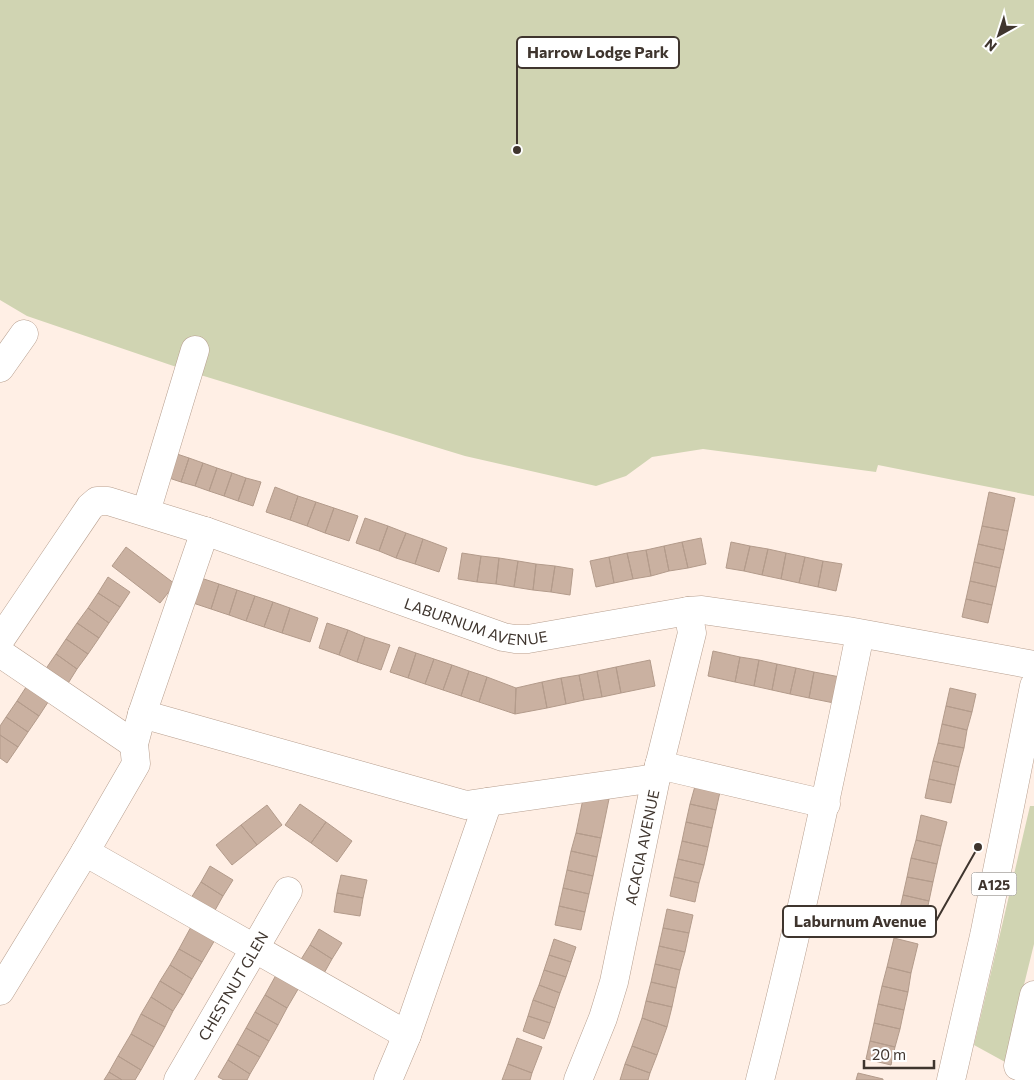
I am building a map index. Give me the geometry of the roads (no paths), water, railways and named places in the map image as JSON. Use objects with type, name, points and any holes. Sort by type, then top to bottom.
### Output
[{"type":"street","points":[[0,368],[24,334]]},
{"type":"street","points":[[146,512],[195,350]]},
{"type":"street","name":"LABURNUM AVENUE","points":[[0,640],[90,507],[97,501],[108,501],[205,532],[514,639],[528,639],[702,610],[860,634],[1034,665]]},
{"type":"street","points":[[3,979],[85,852],[136,764],[134,744],[142,714],[205,532]]},
{"type":"street","name":"ACACIA AVENUE","points":[[578,1080],[603,1018],[614,982],[657,772],[692,633],[688,611]]},
{"type":"street","points":[[760,1080],[791,960],[826,804],[860,634]]},
{"type":"street","points":[[0,653],[134,744]]},
{"type":"street","name":"A125","points":[[951,1080],[984,936],[1034,686]]},
{"type":"street","points":[[142,714],[466,805],[657,772],[826,804]]},
{"type":"street","points":[[388,1080],[407,1035],[488,802]]},
{"type":"street","points":[[85,852],[407,1035]]},
{"type":"street","name":"CHESTNUT GLEN","points":[[178,1080],[288,891]]},
{"type":"street","points":[[1034,995],[1018,1066],[1034,1072]]},
{"type":"place","name":"Harrow Lodge Park","points":[[517,150]]},
{"type":"place","name":"Laburnum Avenue","points":[[978,847]]}]
